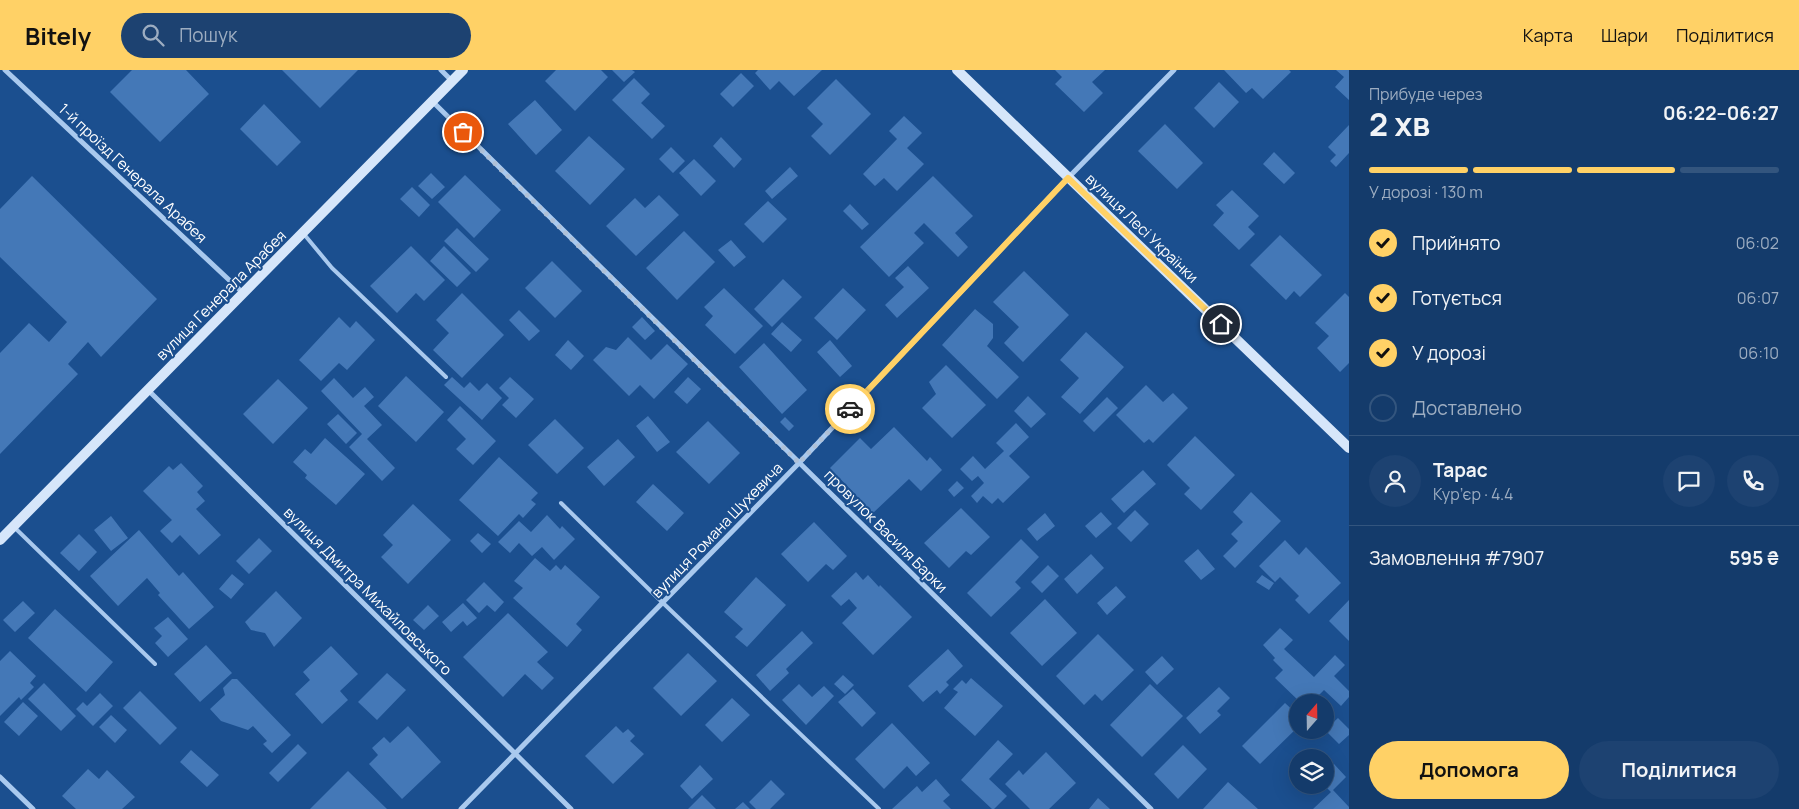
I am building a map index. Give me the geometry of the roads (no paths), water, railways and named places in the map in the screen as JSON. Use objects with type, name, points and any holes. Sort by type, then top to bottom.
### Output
[{"type":"main road","name":"вулиця Генерала Арабея","points":[[0,540],[463,70]]},
{"type":"main road","name":"вулиця Лесі Українки","points":[[957,70],[1349,448]]},
{"type":"street","name":"1-й проїзд Генерала Арабея","points":[[5,70],[243,294]]},
{"type":"street","points":[[440,70],[452,81]]},
{"type":"street","name":"вулиця Романа Шухевича","points":[[461,809],[799,463],[1068,178],[1174,70]]},
{"type":"street","name":"провулок Василя Барки","points":[[432,102],[1151,809]]},
{"type":"street","name":"вулиця Дмитра Михайловського","points":[[148,390],[571,809]]},
{"type":"street","points":[[0,777],[33,809]]},
{"type":"lane","points":[[303,233],[332,268],[446,377]]},
{"type":"lane","points":[[561,503],[879,809]]},
{"type":"lane","points":[[14,526],[155,664]]}]
